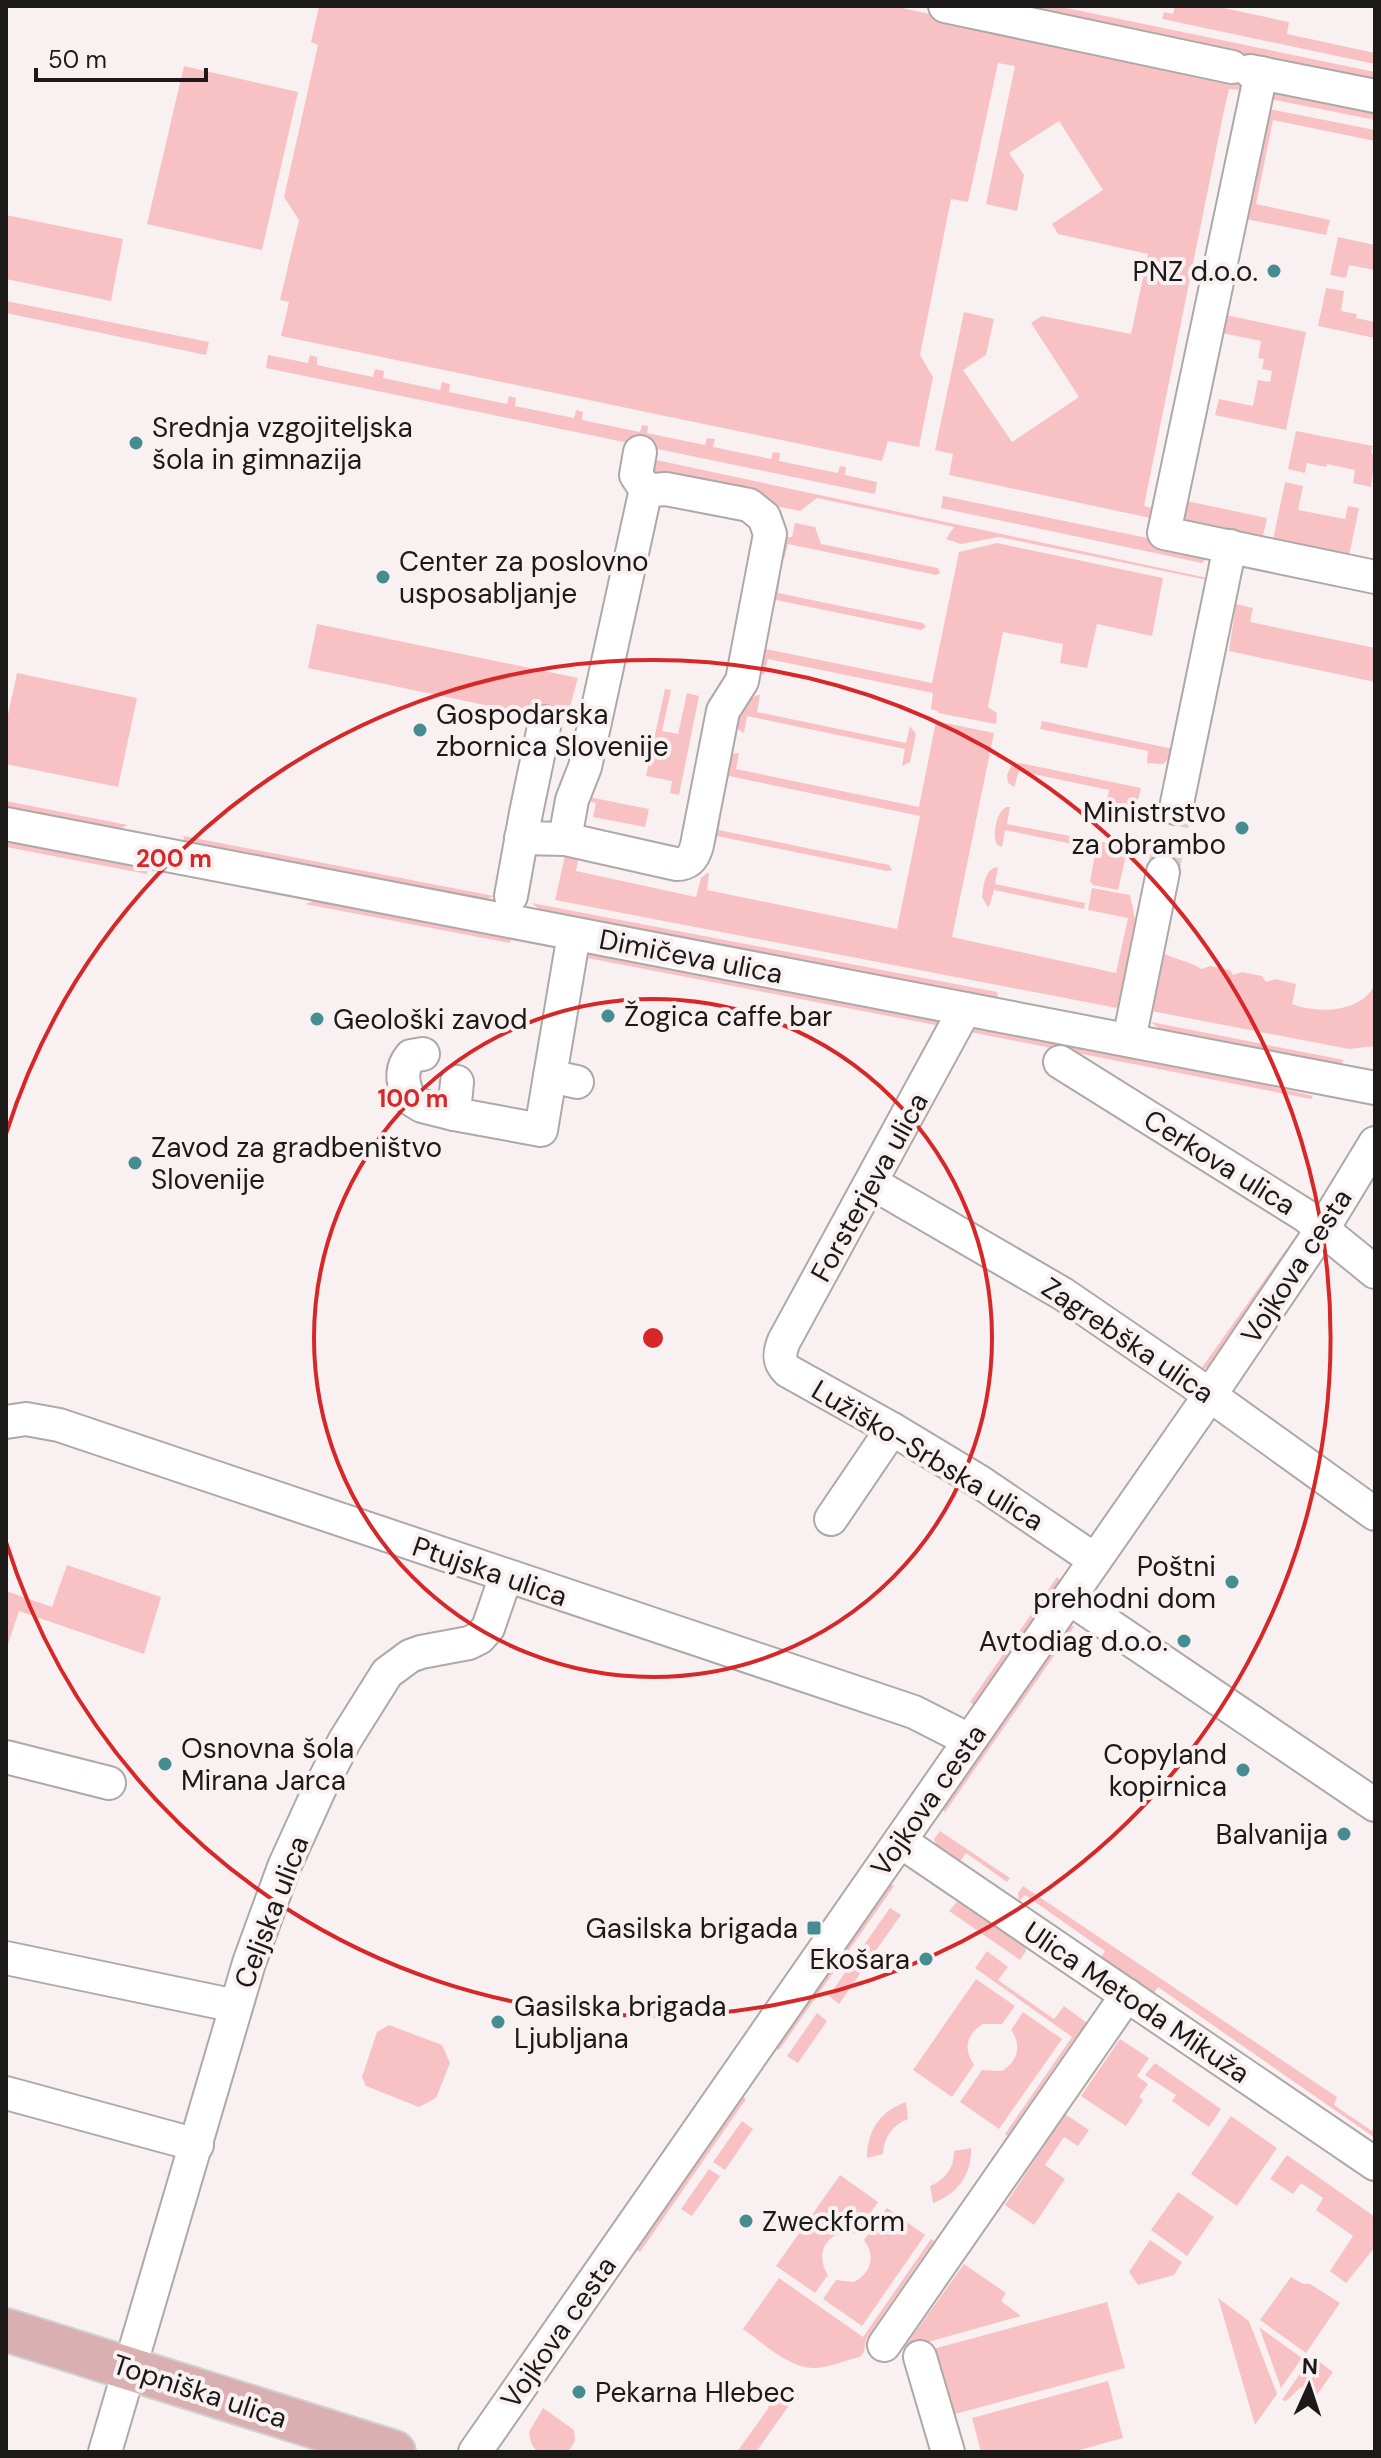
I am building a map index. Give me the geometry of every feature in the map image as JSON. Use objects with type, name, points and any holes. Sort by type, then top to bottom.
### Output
[{"type":"main road","name":"Topniška ulica","points":[[6,2330],[394,2452]]},
{"type":"street","points":[[945,6],[1375,96]]},
{"type":"street","points":[[1247,70],[1164,533],[1375,577]]},
{"type":"street","points":[[640,452],[636,475],[648,493]]},
{"type":"street","points":[[521,838],[565,839],[676,864],[684,864],[692,858],[723,711],[742,681],[770,534],[764,517],[749,505],[658,489],[648,493],[642,502],[585,767],[572,800],[565,839]]},
{"type":"street","points":[[1176,808],[1230,546]]},
{"type":"street","points":[[511,896],[545,722]]},
{"type":"street","name":"Dimičeva ulica","points":[[6,824],[574,934],[959,1020],[1129,1040],[1375,1088]]},
{"type":"street","points":[[1129,1040],[1163,872]]},
{"type":"street","points":[[423,1054],[411,1056],[405,1063],[404,1088],[409,1098],[422,1106],[454,1114],[541,1130],[564,1079],[574,934]]},
{"type":"street","name":"Forsterjeva ulica","points":[[784,1341],[959,1020]]},
{"type":"street","name":"Cerkova ulica","points":[[1060,1062],[1302,1213],[1375,1272]]},
{"type":"street","points":[[454,1114],[457,1082]]},
{"type":"street","name":"Vojkova cesta","points":[[475,2452],[1095,1560],[1219,1402],[1375,1143]]},
{"type":"street","name":"Zagrebška ulica","points":[[872,1183],[1063,1294],[1375,1514]]},
{"type":"street","name":"Lužiško-Srbska ulica","points":[[784,1341],[781,1362],[788,1371],[980,1482],[1095,1560]]},
{"type":"street","name":"Ptujska ulica","points":[[6,1422],[26,1419],[59,1425],[914,1712],[969,1740]]},
{"type":"street","points":[[831,1519],[892,1429]]},
{"type":"street","name":"Celjska ulica","points":[[105,2452],[254,1949],[284,1867],[320,1788],[387,1673],[410,1656],[479,1638],[488,1628],[506,1576]]},
{"type":"street","points":[[1069,1598],[1375,1805]]},
{"type":"street","points":[[6,1757],[109,1783]]},
{"type":"street","name":"Ulica Metoda Mikuža","points":[[900,1841],[1375,2164]]},
{"type":"street","points":[[6,1958],[236,2006]]},
{"type":"street","points":[[884,2345],[1127,1995]]},
{"type":"street","points":[[6,2093],[197,2145]]},
{"type":"street","points":[[920,2357],[948,2452]]},
{"type":"shaded area","points":[[319,6],[892,6],[1246,80],[1242,90],[1229,89],[1223,115],[1144,506],[1155,509],[1155,519],[949,475],[953,454],[935,450],[964,312],[994,319],[986,355],[963,370],[1012,442],[1079,397],[1031,323],[1042,316],[1131,334],[1148,254],[1058,234],[1052,224],[1103,190],[1059,121],[1009,153],[1024,175],[1017,211],[986,204],[1015,66],[998,63],[968,202],[951,199],[920,355],[933,377],[919,447],[888,441],[882,461],[281,336],[289,302],[280,300],[299,220],[284,197],[318,45],[311,42]]},
{"type":"shaded area","points":[[991,6],[1057,6],[1375,72],[1375,80],[1322,69],[1309,73]]},
{"type":"shaded area","points":[[1175,6],[1214,6],[1289,22],[1287,34],[1375,53],[1375,64],[1162,19],[1164,12],[1173,14]]},
{"type":"shaded area","points":[[184,66],[298,92],[262,250],[147,224]]},
{"type":"shaded area","points":[[1273,89],[1375,107],[1375,120],[1265,98]]},
{"type":"shaded area","points":[[1264,108],[1375,130],[1375,141],[1273,120],[1256,204],[1330,220],[1326,235],[1241,218]]},
{"type":"shaded area","points":[[6,215],[123,239],[111,301],[6,279]]},
{"type":"shaded area","points":[[1338,237],[1375,245],[1375,270],[1349,265],[1346,278],[1330,275]]},
{"type":"shaded area","points":[[1326,288],[1344,291],[1341,311],[1375,322],[1375,338],[1318,326]]},
{"type":"shaded area","points":[[6,301],[209,342],[206,355],[6,313]]},
{"type":"shaded area","points":[[1221,314],[1306,332],[1286,430],[1215,415],[1219,399],[1253,406],[1258,380],[1270,382],[1272,371],[1262,369],[1264,359],[1258,358],[1261,341],[1217,332]]},
{"type":"shaded area","points":[[268,355],[308,363],[310,355],[317,357],[317,365],[373,377],[375,369],[384,371],[383,378],[440,390],[442,382],[450,384],[449,392],[507,404],[509,396],[516,398],[515,406],[574,418],[576,410],[583,412],[582,420],[640,432],[642,425],[648,426],[647,433],[705,445],[707,438],[715,439],[713,447],[771,459],[773,452],[780,453],[779,461],[838,473],[840,466],[846,467],[845,475],[877,482],[875,494],[266,368]]},
{"type":"shaded area","points":[[1296,431],[1373,446],[1371,453],[1375,455],[1371,487],[1353,483],[1355,470],[1307,463],[1305,473],[1288,469]]},
{"type":"shaded area","points":[[647,458],[1212,581],[999,537],[961,544],[946,539],[954,527],[817,498],[800,511],[649,480]]},
{"type":"shaded area","points":[[1285,482],[1303,486],[1298,510],[1345,519],[1348,506],[1359,508],[1348,560],[1272,545]]},
{"type":"shaded area","points":[[943,496],[1201,549],[1207,558],[1202,563],[941,508]]},
{"type":"shaded area","points":[[1182,500],[1267,518],[1262,541],[1183,521],[1180,515]]},
{"type":"shaded area","points":[[795,523],[815,527],[821,544],[938,568],[940,573],[936,575],[788,544],[784,559],[784,537],[792,537]]},
{"type":"shaded area","points":[[997,543],[1163,578],[1152,636],[1097,624],[1087,668],[1060,663],[1063,644],[1003,632],[988,707],[997,713],[996,724],[938,713],[931,709],[933,693],[768,659],[764,675],[758,672],[765,634],[769,633],[766,649],[932,683],[959,552]]},
{"type":"shaded area","points":[[778,578],[778,593],[923,623],[926,627],[921,630],[776,600],[771,614]]},
{"type":"shaded area","points":[[1236,604],[1253,608],[1250,622],[1375,648],[1375,682],[1229,651]]},
{"type":"shaded area","points":[[317,624],[578,678],[565,724],[308,668]]},
{"type":"shaded area","points":[[17,673],[137,698],[118,787],[6,764],[6,724]]},
{"type":"shaded area","points":[[665,689],[671,690],[662,731],[678,734],[687,693],[699,696],[679,795],[670,793],[672,781],[646,776]]},
{"type":"shaded area","points":[[758,695],[757,712],[906,743],[910,726],[916,734],[910,762],[902,766],[905,749],[747,716],[744,733],[736,728],[733,721],[743,705]]},
{"type":"shaded area","points":[[936,721],[994,733],[952,937],[1116,973],[1128,918],[1088,910],[1092,888],[1130,895],[1137,928],[1117,1008],[555,900],[566,851],[579,854],[576,871],[696,897],[701,878],[709,873],[707,890],[897,929],[920,816],[729,776],[725,793],[721,791],[730,754],[739,753],[736,769],[919,807]]},
{"type":"shaded area","points":[[1042,721],[1173,749],[1170,758],[1163,764],[1147,763],[1148,751],[1040,729]]},
{"type":"shaded area","points":[[1020,763],[1141,788],[1134,817],[1112,812],[1111,815],[1104,814],[1109,790],[1019,771],[1014,787],[1008,783],[1007,775],[1011,766]]},
{"type":"shaded area","points":[[589,797],[649,809],[645,827],[593,817],[596,803],[588,801]]},
{"type":"shaded area","points":[[6,801],[128,825],[117,830],[6,809]]},
{"type":"shaded area","points":[[1006,807],[1010,807],[1007,824],[1128,847],[1118,890],[1093,885],[1090,881],[1096,849],[1005,830],[1002,847],[997,845],[996,824]]},
{"type":"shaded area","points":[[721,813],[719,830],[889,865],[892,870],[717,836],[713,853],[709,851],[717,814]]},
{"type":"shaded area","points":[[184,836],[494,896],[476,899],[183,843]]},
{"type":"shaded area","points":[[6,840],[148,868],[147,874],[6,847]]},
{"type":"shaded area","points":[[998,867],[995,884],[1085,903],[1084,909],[994,890],[989,907],[982,897],[984,883],[987,874]]},
{"type":"shaded area","points":[[317,900],[511,937],[510,943],[305,904]]},
{"type":"shaded area","points":[[532,903],[997,992],[998,999],[541,911]]},
{"type":"shaded area","points":[[589,952],[949,1021],[946,1027],[587,958]]},
{"type":"shaded area","points":[[1163,953],[1201,969],[1210,966],[1230,970],[1233,975],[1242,972],[1262,976],[1266,982],[1275,979],[1296,984],[1292,1004],[1314,1009],[1350,1006],[1369,994],[1375,984],[1375,1046],[1349,1049],[1146,1010],[1153,1001]]},
{"type":"shaded area","points":[[1151,1022],[1344,1060],[1340,1065],[1162,1031]]},
{"type":"shaded area","points":[[968,1025],[1203,1070],[1313,1096],[1311,1099],[965,1031]]},
{"type":"shaded area","points":[[1300,1230],[1212,1364],[1198,1373]]},
{"type":"shaded area","points":[[67,1565],[161,1597],[144,1654],[19,1611],[6,1650],[6,1591],[52,1607]]},
{"type":"shaded area","points":[[1057,1577],[1061,1581],[974,1705],[970,1702]]},
{"type":"shaded area","points":[[1069,1624],[1074,1627],[945,1812],[941,1809]]},
{"type":"shaded area","points":[[940,1831],[1010,1878],[1007,1882],[966,1853],[957,1865],[936,1844],[934,1839]]},
{"type":"shaded area","points":[[890,1884],[894,1886],[779,2050],[774,2047]]},
{"type":"shaded area","points":[[1023,1886],[1337,2097],[1334,2105],[1372,2131],[1375,2127],[1375,2138],[1158,1987],[1150,1998],[1097,1963],[1105,1951],[1025,1895],[1019,1901],[1018,1893]]},
{"type":"shaded area","points":[[961,1897],[1024,1944],[1026,1951],[1020,1960],[949,1911]]},
{"type":"shaded area","points":[[890,1908],[901,1915],[872,1956],[861,1949]]},
{"type":"shaded area","points":[[987,1951],[1008,1967],[998,1980],[1054,2019],[1064,2006],[1098,2031],[1087,2046],[1075,2038],[1007,2136],[1005,2134],[1072,2037],[975,1968]]},
{"type":"shaded area","points":[[857,1955],[868,1962],[839,2004],[829,1996]]},
{"type":"shaded area","points":[[976,1979],[1015,2006],[1002,2024],[983,2024],[973,2032],[968,2042],[968,2053],[974,2065],[952,2097],[913,2070]]},
{"type":"shaded area","points":[[1023,2012],[1062,2039],[999,2129],[960,2102],[982,2070],[1002,2071],[1015,2058],[1017,2047],[1011,2030]]},
{"type":"shaded area","points":[[817,2013],[827,2021],[798,2063],[787,2056]]},
{"type":"shaded area","points":[[389,2025],[442,2045],[450,2063],[436,2098],[419,2107],[366,2086],[362,2077],[377,2032]]},
{"type":"shaded area","points":[[1120,2039],[1149,2058],[1137,2076],[1148,2084],[1139,2097],[1143,2100],[1126,2126],[1081,2096]]},
{"type":"shaded area","points":[[1155,2063],[1221,2109],[1209,2127],[1172,2101],[1176,2095],[1145,2075]]},
{"type":"shaded area","points":[[740,2095],[746,2099],[640,2252],[635,2249]]},
{"type":"shaded area","points":[[906,2102],[908,2119],[890,2132],[883,2154],[867,2158],[869,2139],[877,2123],[889,2111]]},
{"type":"shaded area","points":[[1065,2114],[1089,2130],[1078,2146],[1064,2137],[1045,2165],[1065,2179],[1034,2225],[1005,2205]]},
{"type":"shaded area","points":[[1231,2116],[1277,2148],[1237,2206],[1191,2174]]},
{"type":"shaded area","points":[[742,2121],[753,2129],[725,2170],[713,2162]]},
{"type":"shaded area","points":[[971,2148],[969,2166],[962,2182],[950,2194],[933,2203],[930,2186],[948,2172],[954,2151]]},
{"type":"shaded area","points":[[1287,2155],[1375,2217],[1375,2247],[1346,2283],[1330,2271],[1353,2236],[1316,2210],[1323,2198],[1301,2183],[1293,2194],[1270,2179]]},
{"type":"shaded area","points":[[709,2169],[720,2176],[692,2216],[681,2209]]},
{"type":"shaded area","points":[[840,2175],[878,2202],[856,2234],[838,2234],[826,2244],[822,2258],[828,2275],[815,2293],[776,2266]]},
{"type":"shaded area","points":[[1178,2192],[1214,2217],[1187,2256],[1151,2230]]},
{"type":"shaded area","points":[[887,2208],[925,2235],[862,2326],[823,2299],[836,2280],[854,2282],[868,2269],[871,2258],[864,2240]]},
{"type":"shaded area","points":[[931,2239],[934,2241],[866,2339],[860,2357],[822,2367],[806,2367],[778,2354],[743,2329],[779,2278],[863,2337]]},
{"type":"shaded area","points":[[1150,2240],[1182,2262],[1174,2275],[1138,2285],[1129,2272]]},
{"type":"shaded area","points":[[964,2264],[1006,2293],[1001,2301],[1021,2316],[903,2349]]},
{"type":"shaded area","points":[[1291,2277],[1303,2284],[1310,2284],[1340,2303],[1306,2353],[1260,2320]]},
{"type":"shaded area","points":[[1218,2298],[1249,2321],[1277,2394],[1255,2425]]},
{"type":"shaded area","points":[[1107,2302],[1125,2368],[951,2415],[933,2349]]},
{"type":"shaded area","points":[[1259,2327],[1302,2358],[1281,2388]]},
{"type":"shaded area","points":[[1312,2356],[1333,2372],[1316,2396],[1301,2387],[1286,2401],[1282,2400]]},
{"type":"shaded area","points":[[1108,2381],[1123,2438],[1072,2452],[981,2452],[972,2418]]},
{"type":"shaded area","points":[[795,2385],[799,2399],[790,2404],[756,2452],[737,2452],[767,2410],[775,2392]]},
{"type":"shaded area","points":[[543,2408],[574,2430],[575,2441],[568,2452],[537,2452],[531,2443],[529,2432]]},
{"type":"tunnel","points":[[1163,872],[1176,808]]},
{"type":"place","name":"PNZ d.o.o.","points":[[1274,271]]},
{"type":"place","name":"Srednja vzgojiteljska šola in gimnazija","points":[[136,443]]},
{"type":"place","name":"Center za poslovno usposabljanje","points":[[383,577]]},
{"type":"place","name":"Gospodarska zbornica Slovenije","points":[[420,730]]},
{"type":"place","name":"Ministrstvo za obrambo","points":[[1242,828]]},
{"type":"place","name":"Žogica caffe bar","points":[[608,1016]]},
{"type":"place","name":"Geološki zavod","points":[[317,1019]]},
{"type":"place","name":"Zavod za gradbeništvo Slovenije","points":[[135,1163]]},
{"type":"place","name":"Poštni prehodni dom","points":[[1232,1582]]},
{"type":"place","name":"Avtodiag d.o.o.","points":[[1184,1641]]},
{"type":"place","name":"Osnovna šola Mirana Jarca","points":[[165,1764]]},
{"type":"place","name":"Copyland kopirnica","points":[[1243,1770]]},
{"type":"place","name":"Balvanija","points":[[1344,1834]]},
{"type":"place","name":"Gasilska brigada","points":[[814,1928]]},
{"type":"place","name":"Ekošara","points":[[926,1959]]},
{"type":"place","name":"Gasilska brigada Ljubljana","points":[[498,2022]]},
{"type":"place","name":"Zweckform","points":[[746,2221]]},
{"type":"place","name":"Pekarna Hlebec","points":[[579,2392]]}]
